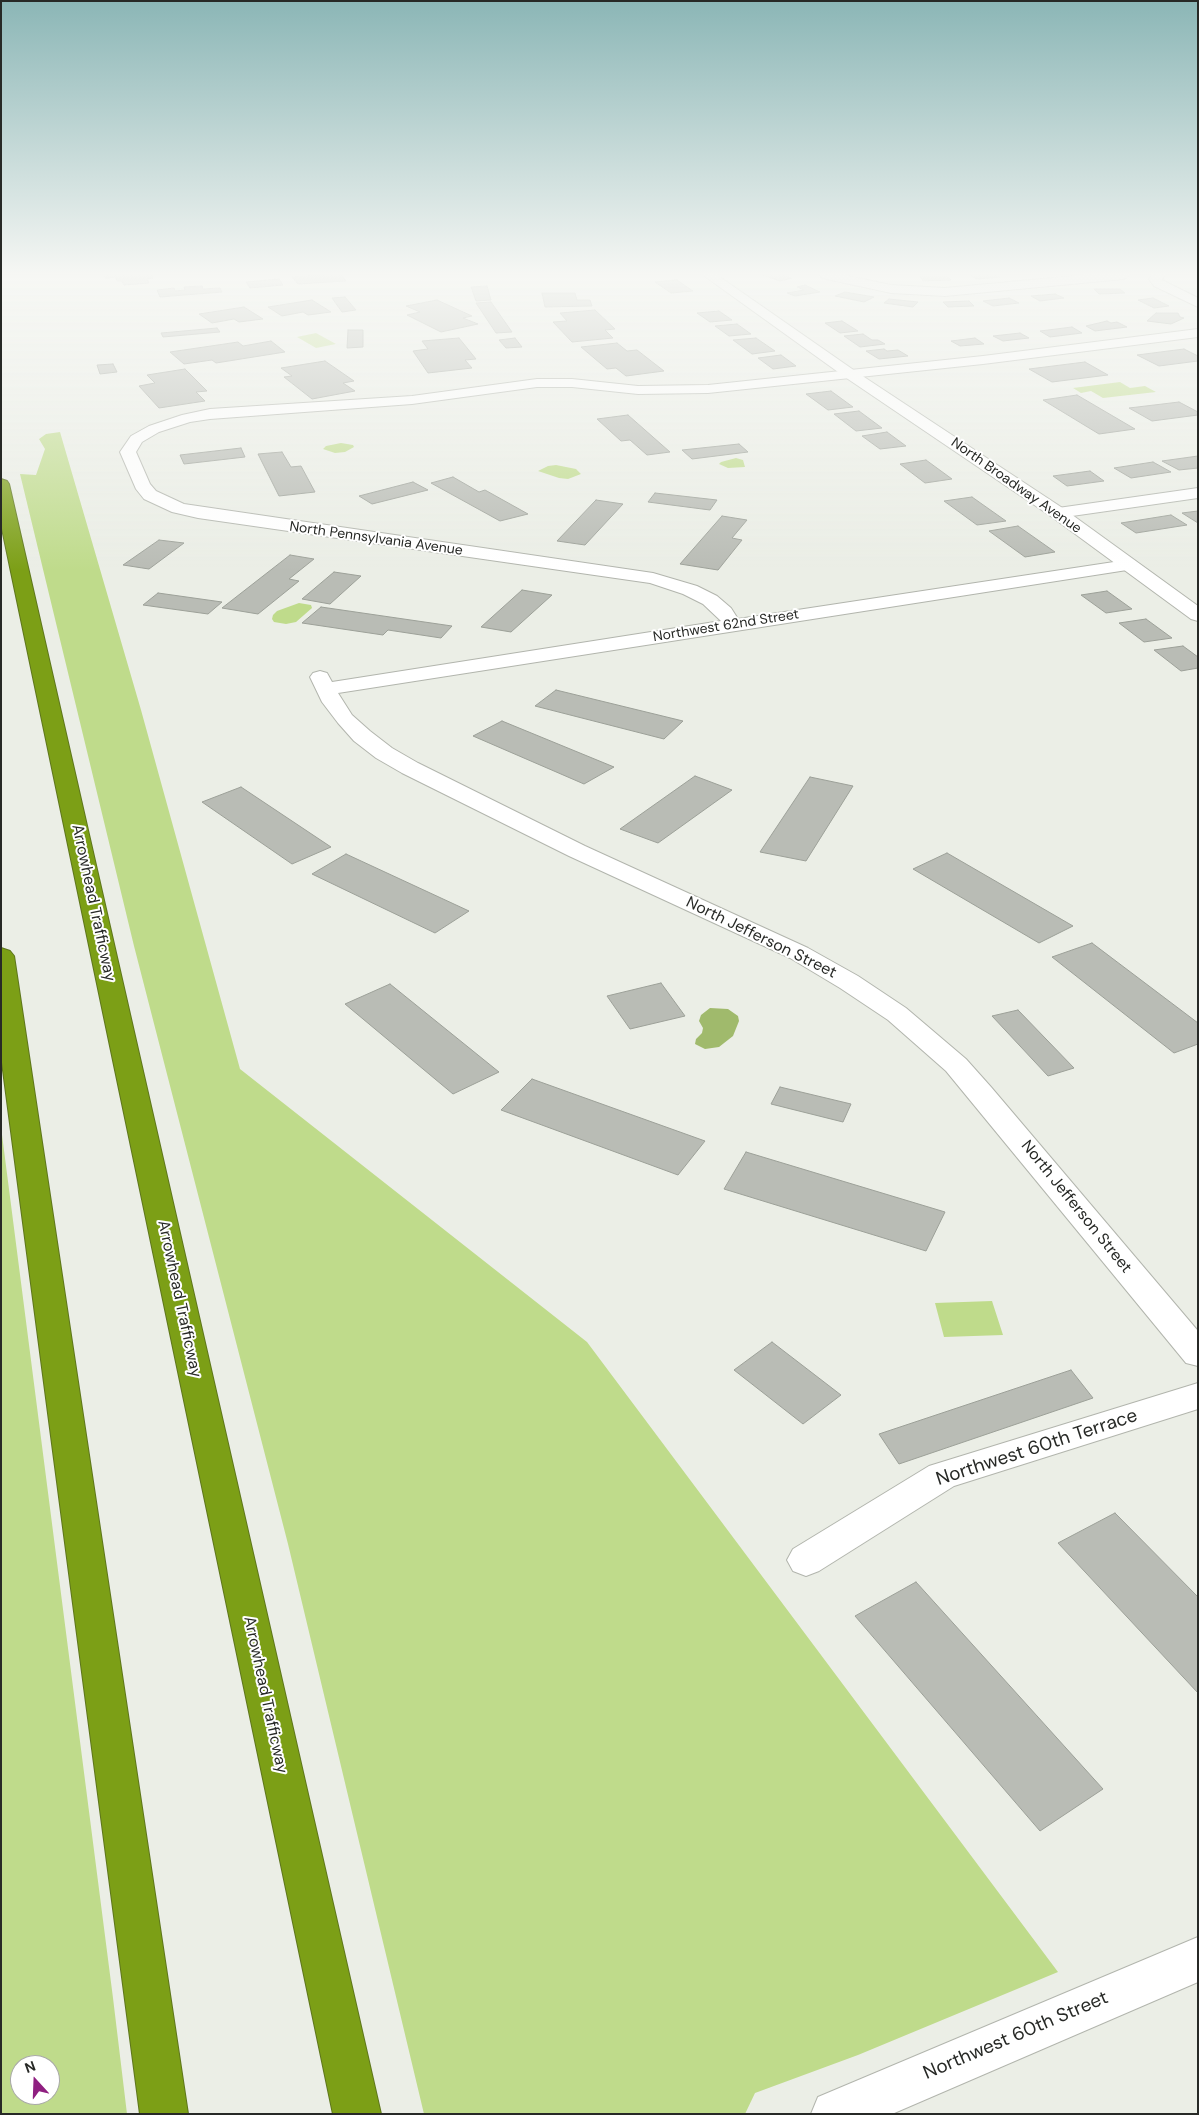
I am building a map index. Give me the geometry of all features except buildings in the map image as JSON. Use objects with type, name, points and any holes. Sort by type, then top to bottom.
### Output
[{"type":"highway","name":"Arrowhead Trafficway","points":[[1,484],[357,2114]]},
{"type":"highway","points":[[1,956],[164,2114]]},
{"type":"street","name":"North Pennsylvania Avenue","points":[[733,625],[724,612],[710,600],[690,590],[653,578],[198,513],[178,508],[150,495],[142,486],[128,452],[132,444],[154,428],[187,418],[210,414],[412,400],[537,383],[572,383],[638,390],[680,390],[736,387],[850,374]]},
{"type":"street","name":"North Broadway Avenue","points":[[850,374],[1058,513],[1127,566],[1198,615]]},
{"type":"street","points":[[1058,513],[1198,493]]},
{"type":"street","name":"Northwest 62nd Street","points":[[323,683],[733,625],[1127,566]]},
{"type":"street","name":"North Jefferson Street","points":[[323,683],[345,719],[362,736],[384,753],[410,768],[577,851],[799,953],[849,982],[897,1014],[956,1065],[981,1093],[1198,1354]]},
{"type":"street","name":"Northwest 60th Terrace","points":[[806,1560],[942,1476],[1198,1396]]},
{"type":"street","name":"Northwest 60th Street","points":[[835,2114],[1198,1959]]},
{"type":"shaded area","points":[[1120,382],[1130,388],[1145,386],[1156,392],[1103,398],[1091,391],[1081,393],[1073,388]]},
{"type":"shaded area","points":[[60,432],[141,710],[240,1069],[587,1342],[1058,1972],[858,2055],[755,2093],[745,2114],[424,2114],[288,1544],[134,946],[20,474],[36,475],[45,449],[39,439],[46,434]]},
{"type":"shaded area","points":[[341,443],[353,445],[354,447],[345,452],[335,453],[323,449],[326,446]]},
{"type":"shaded area","points":[[736,458],[743,460],[745,467],[728,468],[719,464],[721,462]]},
{"type":"shaded area","points":[[556,465],[576,469],[581,474],[568,479],[538,471],[548,466]]},
{"type":"shaded area","points":[[299,603],[311,605],[312,608],[296,622],[286,624],[274,622],[272,619],[273,615],[277,611]]},
{"type":"shaded area","points":[[710,1008],[728,1009],[738,1016],[739,1021],[733,1036],[719,1047],[705,1049],[695,1044],[696,1039],[702,1033],[703,1028],[699,1021],[701,1015]]},
{"type":"shaded area","points":[[1,1127],[113,1998],[127,2114],[1,2114]]},
{"type":"shaded area","points":[[992,1301],[1003,1335],[944,1337],[935,1303]]}]
